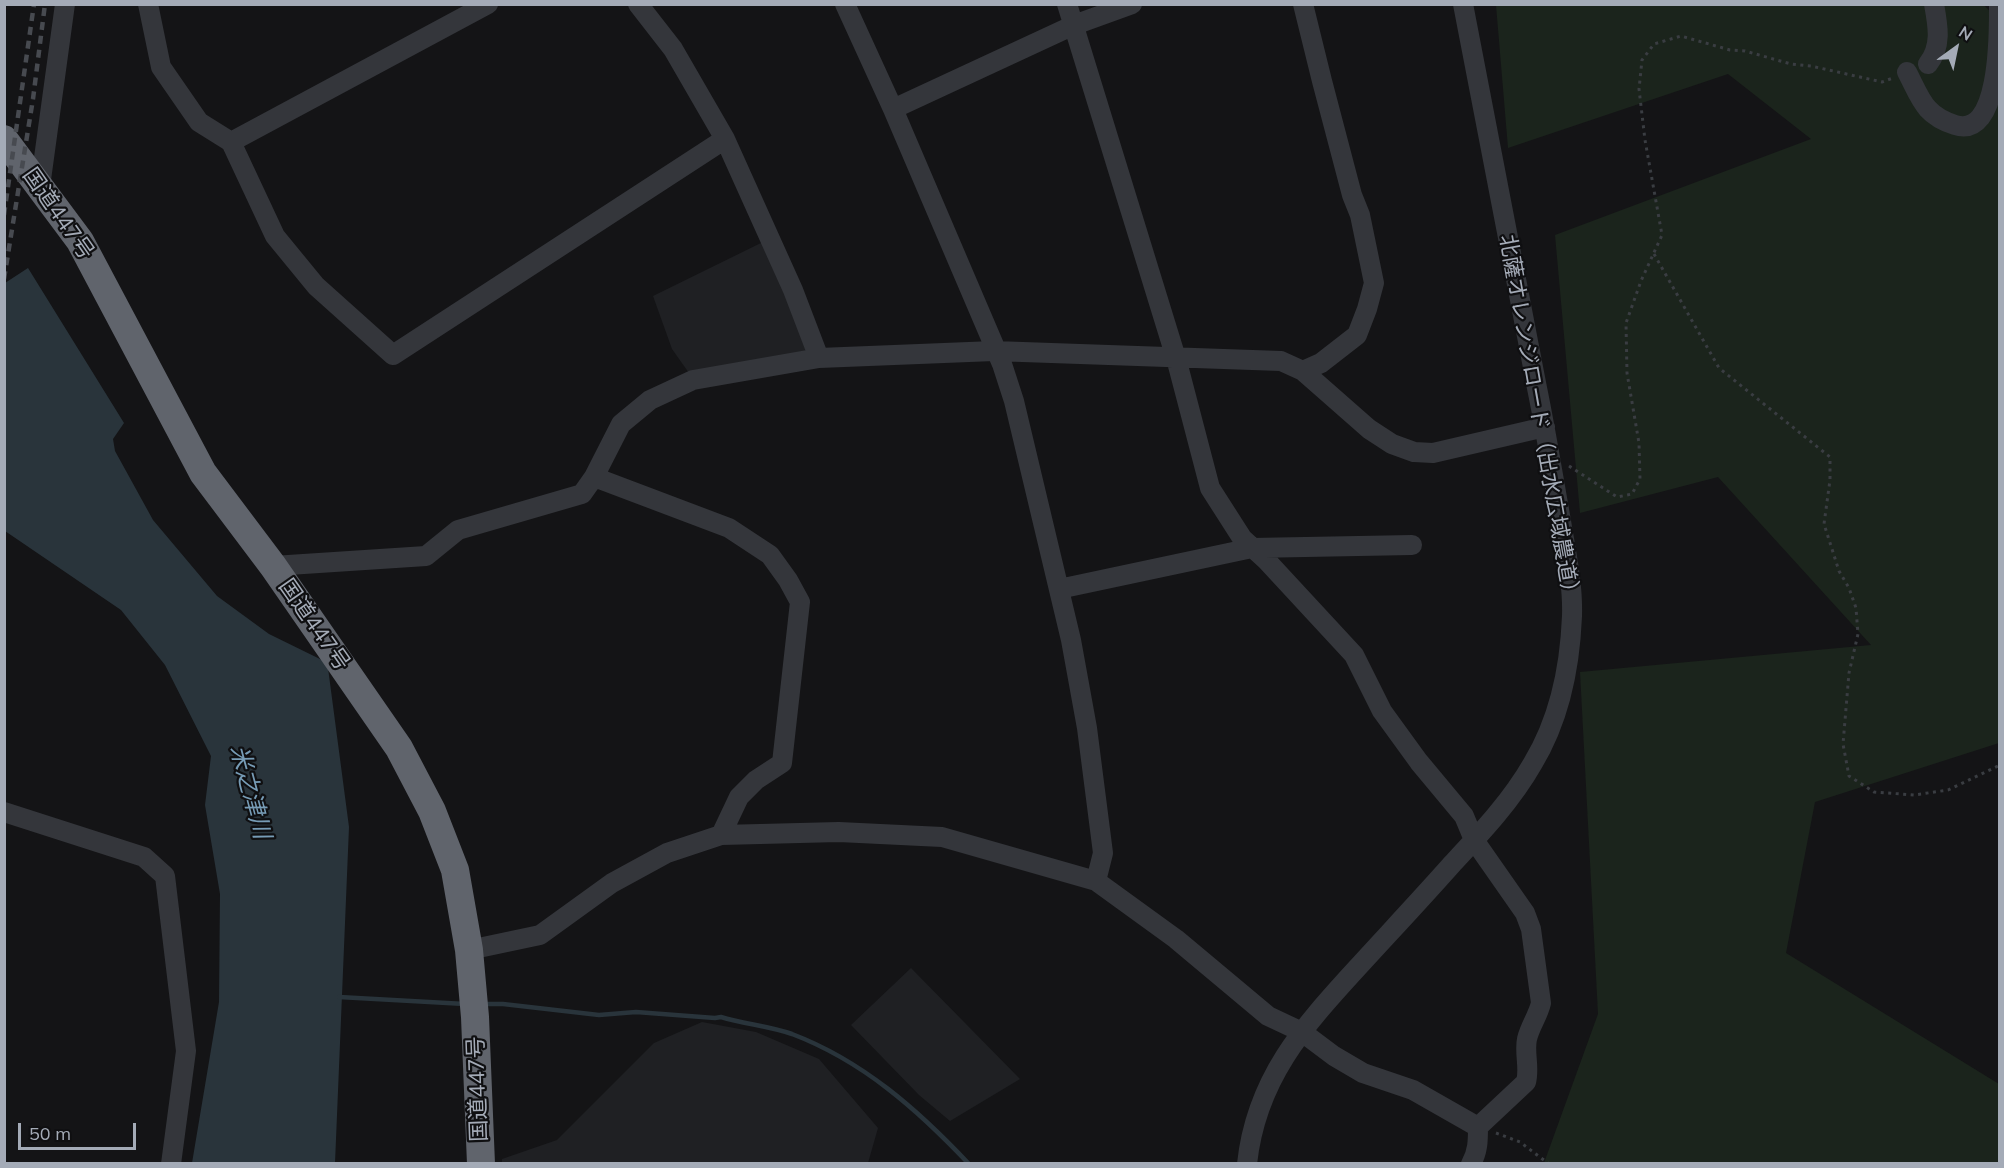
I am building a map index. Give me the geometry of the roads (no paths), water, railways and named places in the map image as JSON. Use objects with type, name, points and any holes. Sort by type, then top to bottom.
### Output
[{"type":"highway","name":"国道447号","points":[[4,139],[80,241],[203,473],[273,566],[399,748],[432,811],[455,870],[469,950],[474,1004],[481,1164]]},
{"type":"street","points":[[40,187],[65,4]]},
{"type":"street","points":[[148,4],[160,67],[199,122],[231,142],[275,236],[316,286],[393,355],[725,139]]},
{"type":"street","points":[[231,142],[488,4]]},
{"type":"street","points":[[638,4],[673,49],[725,139],[793,290],[819,358]]},
{"type":"street","points":[[845,4],[893,109],[994,351],[1002,364],[1014,401],[1071,640],[1087,728],[1101,836],[1102,853],[1096,881]]},
{"type":"street","points":[[1067,4],[1176,358],[1210,488],[1242,538],[1268,561],[1354,655],[1382,711],[1419,762],[1464,816],[1474,840],[1525,913],[1531,929],[1540,1003],[1538,1015],[1527,1040],[1528,1074],[1526,1082],[1478,1127],[1476,1155],[1471,1164]]},
{"type":"street","points":[[893,109],[1074,25],[1132,4]]},
{"type":"street","points":[[1303,4],[1352,195],[1360,215],[1374,283],[1357,335],[1321,363],[1303,371]]},
{"type":"street","name":"北薩オレンジロード（出水広域農道）","points":[[1247,1164],[1251,1134],[1276,1069],[1302,1032],[1337,990],[1504,807],[1533,764],[1552,725],[1563,687],[1572,614],[1570,577],[1545,427],[1463,4]]},
{"type":"street","points":[[1928,64],[1936,53],[1937,44],[1934,4]]},
{"type":"street","points":[[1907,72],[1927,110],[1941,121],[1960,127],[1971,125],[1985,112],[1995,80],[2000,4]]},
{"type":"street","points":[[273,566],[426,556],[458,530],[582,494],[594,477],[621,424],[650,400],[693,380],[819,358],[994,351],[1281,361],[1303,371],[1369,429],[1392,444],[1414,452],[1433,453],[1545,427]]},
{"type":"street","points":[[594,477],[729,528],[770,555],[800,602],[782,763],[756,780],[739,797],[721,835]]},
{"type":"street","points":[[1059,589],[1252,549],[1412,545]]},
{"type":"street","points":[[4,812],[144,857],[165,876],[186,1050],[171,1164]]},
{"type":"street","points":[[469,950],[540,935],[612,883],[667,853],[721,835],[838,832],[942,837],[1096,881],[1176,939],[1268,1016],[1302,1032],[1334,1056],[1363,1073],[1413,1090],[1478,1127]]},
{"type":"water","name":"米之津川","points":[[28,268],[124,423],[113,439],[115,451],[153,520],[217,596],[269,634],[322,660],[328,668],[349,827],[335,1163],[192,1163],[219,1002],[220,894],[205,805],[211,756],[165,665],[121,610],[5,531],[5,283]]},
{"type":"waterway","points":[[339,997],[465,1004]]},
{"type":"waterway","points":[[482,1004],[503,1004],[599,1015],[636,1012],[721,1017],[792,1034],[842,1058],[888,1089],[930,1125],[969,1164]]},
{"type":"railway","points":[[4,215],[34,4]]},
{"type":"railway","points":[[4,279],[33,99],[45,4]]}]
